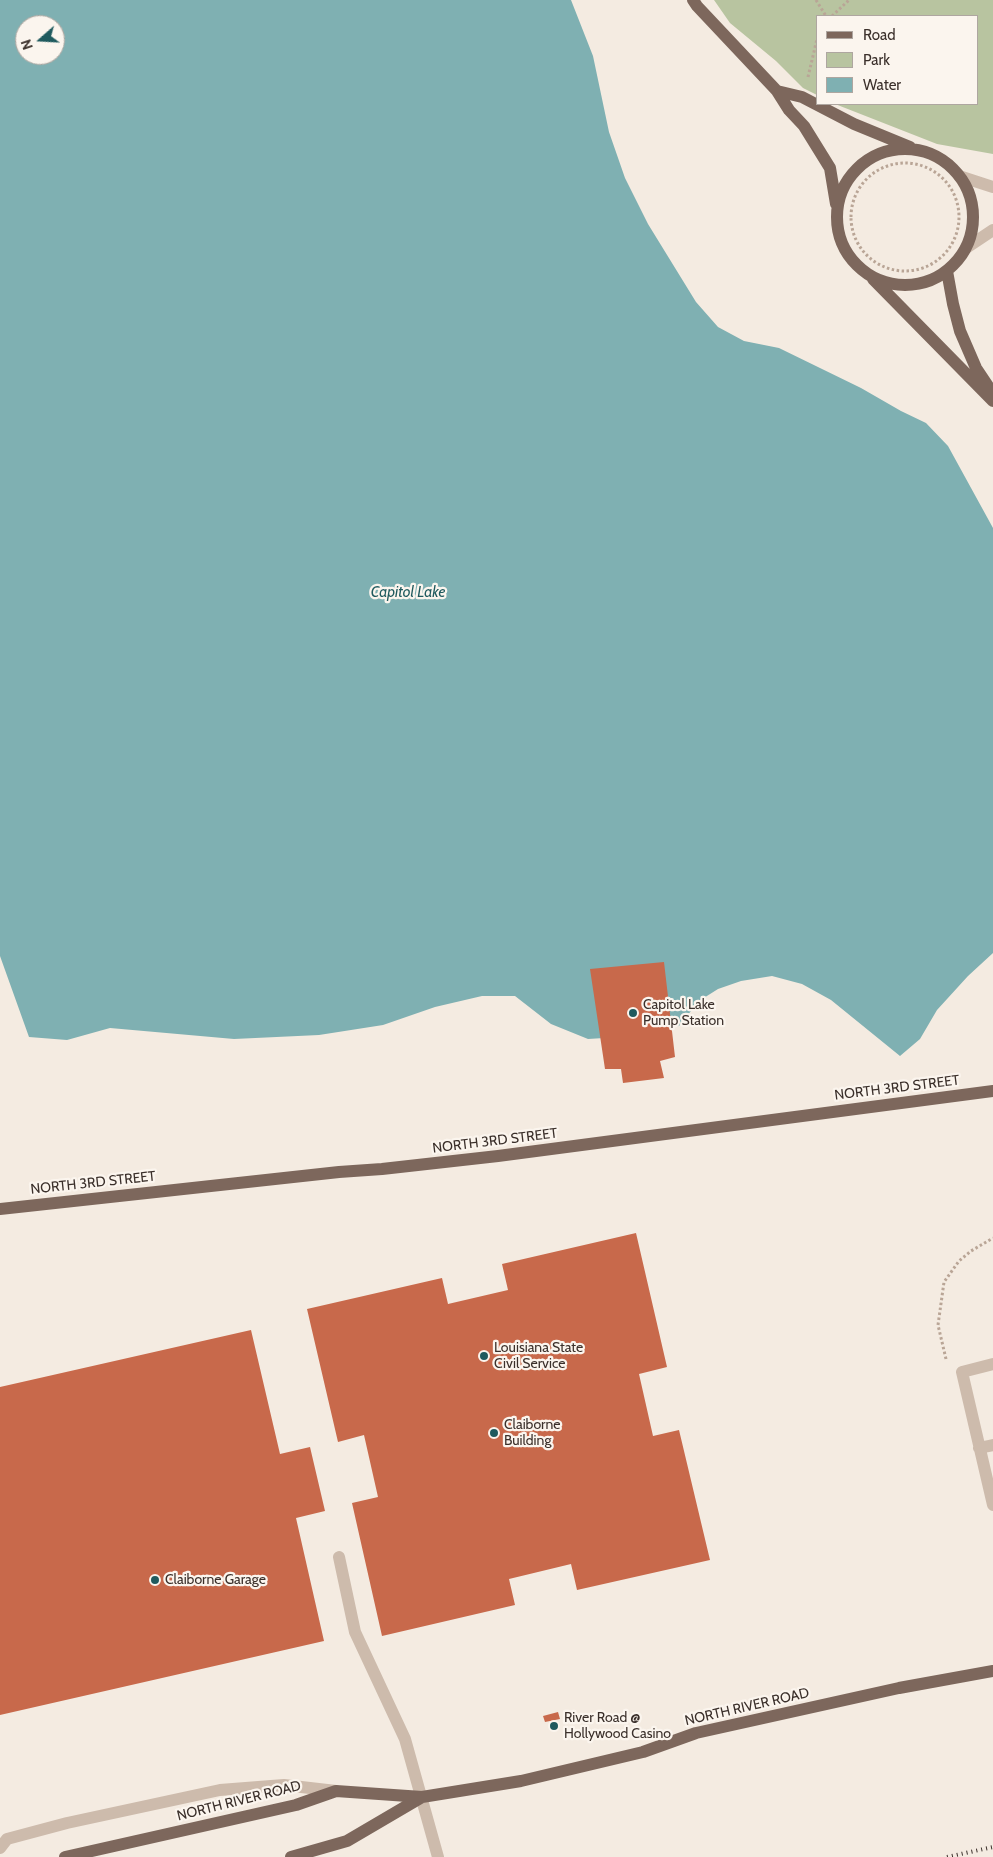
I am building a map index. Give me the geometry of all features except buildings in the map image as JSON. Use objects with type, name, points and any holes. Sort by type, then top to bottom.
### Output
[{"type":"main road","points":[[693,0],[696,6],[776,91],[789,110],[804,126],[830,168],[837,208],[837,229],[844,248],[856,265],[872,277],[993,401]]},
{"type":"main road","points":[[776,91],[802,97],[816,104]]},
{"type":"main road","points":[[817,105],[854,124],[939,158],[960,176],[969,193],[973,211],[972,230],[966,248],[958,261],[948,271],[930,281],[911,286],[890,284],[872,277]]},
{"type":"main road","points":[[837,208],[843,188],[855,170],[872,156],[893,149],[914,149]]},
{"type":"main road","points":[[948,271],[960,332],[976,368],[993,394]]},
{"type":"main road","name":"NORTH 3RD STREET","points":[[0,1209],[498,1156],[993,1091]]},
{"type":"main road","name":"NORTH RIVER ROAD","points":[[65,1857],[296,1804],[336,1791],[422,1797],[521,1781],[643,1752],[696,1733],[899,1688],[993,1671]]},
{"type":"main road","name":"NORTH RIVER ROAD","points":[[291,1857],[347,1841],[422,1797]]},
{"type":"lane","points":[[960,176],[993,187]]},
{"type":"lane","points":[[966,248],[993,230]]},
{"type":"lane","points":[[993,1364],[962,1372],[993,1505]]},
{"type":"lane","points":[[980,1448],[993,1445]]},
{"type":"lane","points":[[339,1557],[355,1632],[405,1739],[438,1857]]},
{"type":"lane","points":[[2,1841],[67,1823],[220,1790],[284,1785],[336,1791]]},
{"type":"path","points":[[816,0],[825,15]]},
{"type":"path","points":[[833,15],[849,0]]},
{"type":"path","points":[[804,85],[808,77],[816,43]]},
{"type":"path","points":[[910,162],[938,173],[950,186],[958,201],[960,219],[956,236],[948,251],[935,263],[919,270],[902,272],[885,268],[870,259],[860,247],[854,233],[851,218],[853,203],[859,189],[868,177],[880,169],[895,163],[910,162]]},
{"type":"path","points":[[962,1372],[947,1361],[938,1325],[944,1282],[959,1261],[971,1251],[993,1238]]},
{"type":"green space","points":[[714,0],[993,0],[993,154],[937,144],[838,105],[978,105],[978,15],[816,15],[816,94],[803,88],[776,61],[730,23]]},
{"type":"water","name":"Capitol Lake","points":[[0,0],[571,0],[593,56],[609,132],[625,178],[648,224],[696,302],[718,327],[744,341],[779,348],[861,388],[926,423],[948,446],[993,528],[993,953],[968,976],[937,1010],[920,1039],[900,1056],[831,1000],[802,984],[772,976],[741,981],[718,989],[699,1001],[679,1026],[604,1038],[588,1039],[551,1024],[515,996],[482,996],[435,1007],[383,1025],[319,1035],[234,1039],[110,1028],[67,1040],[29,1037],[0,956]]},
{"type":"railway","points":[[947,1857],[993,1847]]},
{"type":"place","name":"Capitol Lake Pump Station","points":[[633,1013]]},
{"type":"place","name":"Louisiana State Civil Service","points":[[484,1356]]},
{"type":"place","name":"Claiborne Building","points":[[494,1433]]},
{"type":"place","name":"Claiborne Garage","points":[[155,1580]]},
{"type":"place","name":"River Road @ Hollywood Casino","points":[[554,1726]]}]
